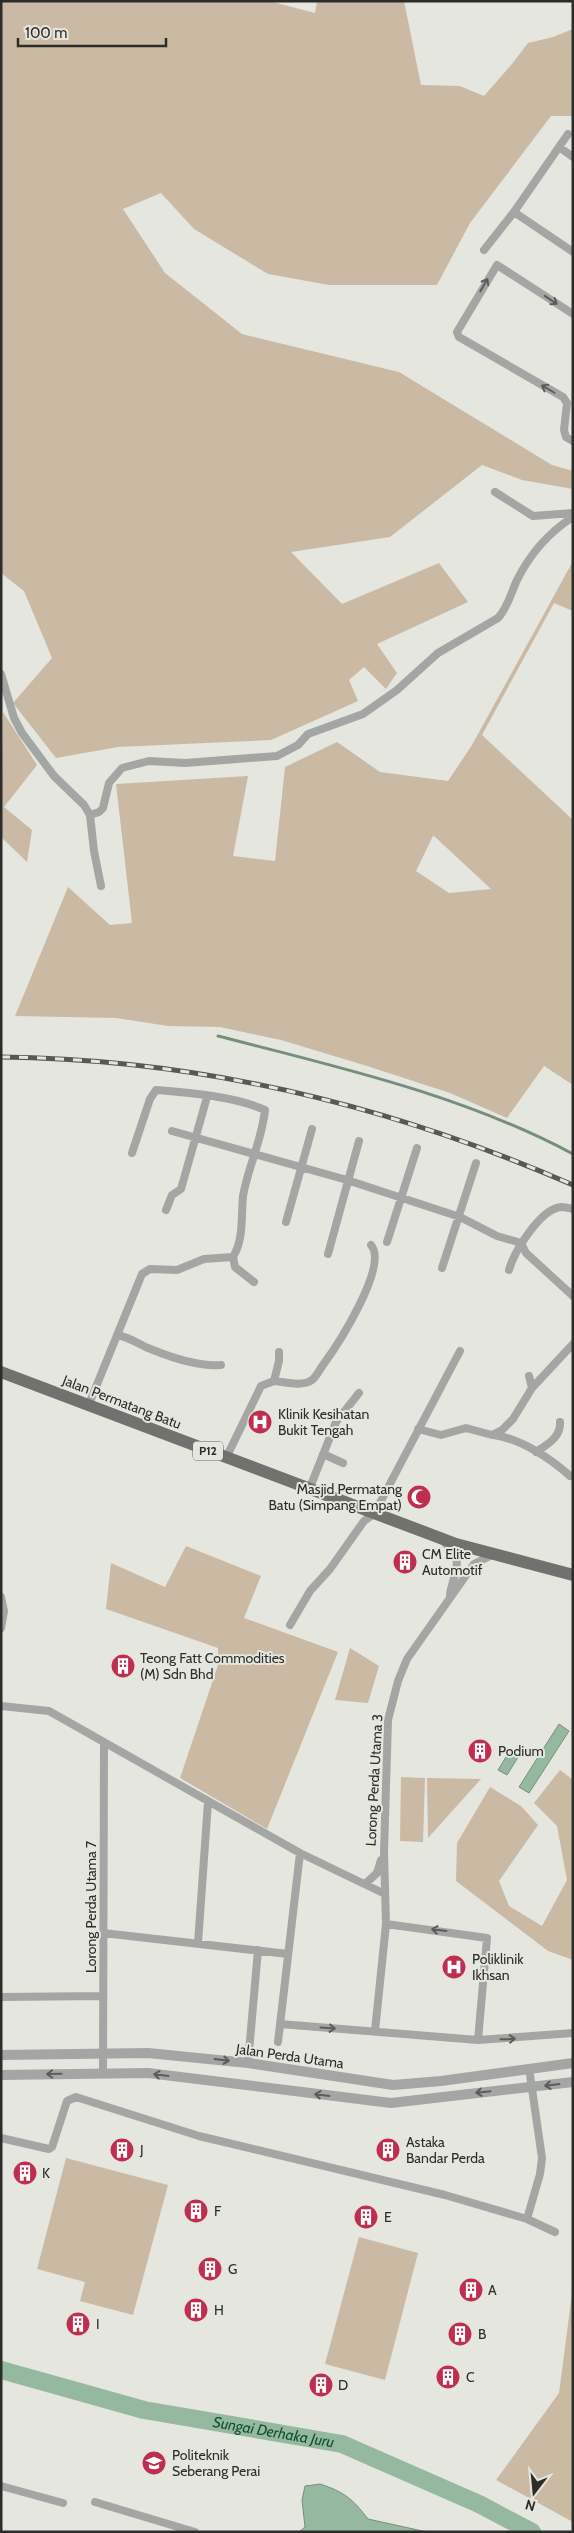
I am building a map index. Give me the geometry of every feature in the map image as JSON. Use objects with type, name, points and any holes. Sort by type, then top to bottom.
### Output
[{"type":"main road","name":"Jalan Permatang Batu","points":[[1,1372],[438,1538],[492,1555],[573,1575]]},
{"type":"street","points":[[484,250],[514,212],[568,134]]},
{"type":"street","points":[[558,147],[573,157]]},
{"type":"street","points":[[514,212],[573,252]]},
{"type":"street","points":[[573,314],[500,266],[494,267],[457,332],[460,337],[563,397],[567,403],[564,430],[566,437],[573,441]]},
{"type":"street","points":[[495,492],[532,516],[573,512]]},
{"type":"street","points":[[90,815],[99,812],[103,808],[112,777],[130,764],[149,760],[185,764],[278,756],[298,745],[308,734],[363,714],[397,690],[438,653],[498,618],[504,612],[522,570],[536,549],[543,540],[573,517]]},
{"type":"street","points":[[1,674],[6,682],[14,718],[32,749],[54,776],[84,805],[90,815],[94,851],[101,886]]},
{"type":"street","points":[[1,707],[10,703]]},
{"type":"street","points":[[132,1153],[150,1099],[156,1090],[255,1105],[265,1110],[256,1154],[243,1196],[238,1249],[233,1257],[235,1267],[254,1282]]},
{"type":"street","points":[[166,1210],[172,1195],[181,1189],[207,1097]]},
{"type":"street","points":[[286,1222],[303,1167],[312,1129]]},
{"type":"street","points":[[172,1130],[347,1180],[460,1218],[497,1236],[522,1243]]},
{"type":"street","points":[[328,1254],[347,1180],[360,1141]]},
{"type":"street","points":[[387,1242],[418,1148]]},
{"type":"street","points":[[442,1268],[460,1218],[476,1163]]},
{"type":"street","points":[[509,1270],[522,1243],[540,1218],[549,1211],[561,1207],[573,1209]]},
{"type":"street","points":[[522,1243],[526,1254],[573,1296]]},
{"type":"street","points":[[226,1458],[261,1386],[274,1381],[298,1384],[312,1380],[333,1353],[354,1318],[372,1273],[376,1256],[371,1245]]},
{"type":"street","points":[[88,1404],[142,1274],[150,1269],[177,1270],[204,1259],[233,1257]]},
{"type":"street","points":[[117,1335],[133,1339],[152,1350],[196,1364],[220,1365]]},
{"type":"street","points":[[492,1434],[502,1430],[513,1419],[532,1388],[573,1344]]},
{"type":"street","points":[[290,1625],[310,1591],[330,1569],[364,1521],[374,1514],[460,1351]]},
{"type":"street","points":[[274,1381],[279,1361],[279,1352]]},
{"type":"street","points":[[528,1376],[532,1388]]},
{"type":"street","points":[[309,1490],[336,1422],[359,1393]]},
{"type":"street","points":[[536,1452],[552,1442],[560,1430],[560,1422]]},
{"type":"street","points":[[418,1430],[441,1435],[466,1428],[506,1437],[557,1464],[570,1476]]},
{"type":"street","points":[[323,1454],[343,1463]]},
{"type":"street","name":"Lorong Perda Utama 3","points":[[438,1538],[457,1559],[450,1594]]},
{"type":"street","name":"Lorong Perda Utama 3","points":[[375,2031],[386,1924],[384,1852],[389,1712],[404,1666],[450,1594],[458,1588],[474,1564],[492,1555]]},
{"type":"street","points":[[1,1597],[4,1610],[1,1628]]},
{"type":"street","points":[[1,1706],[49,1711],[300,1853],[385,1894]]},
{"type":"street","name":"Lorong Perda Utama 7","points":[[103,2072],[104,1742]]},
{"type":"street","points":[[198,1942],[208,1802]]},
{"type":"street","points":[[365,1884],[377,1873],[384,1852]]},
{"type":"street","points":[[278,2042],[300,1853]]},
{"type":"street","points":[[386,1924],[487,1938],[478,2040]]},
{"type":"street","points":[[103,1933],[198,1942],[288,1954]]},
{"type":"street","points":[[248,2063],[258,1950]]},
{"type":"street","points":[[1,1997],[103,1996]]},
{"type":"street","points":[[280,2024],[478,2040],[573,2033]]},
{"type":"street","name":"Jalan Perda Utama","points":[[1,2055],[148,2053],[248,2063],[393,2084],[441,2081],[573,2063]]},
{"type":"street","points":[[527,2219],[540,2174],[542,2158],[528,2068]]},
{"type":"street","points":[[1,2075],[103,2072],[148,2073],[391,2103],[573,2082]]},
{"type":"street","points":[[1,2138],[49,2149],[52,2147],[67,2101],[76,2097],[206,2138],[368,2176],[527,2219],[555,2232]]},
{"type":"street","points":[[1,2486],[63,2503]]},
{"type":"street","points":[[95,2502],[195,2532]]},
{"type":"shaded area","points":[[1,1],[269,1],[315,13],[317,1],[404,1],[421,85],[460,86],[484,96],[528,43],[553,37],[573,29],[573,116],[551,116],[470,223],[437,285],[329,285],[268,274],[194,229],[161,193],[123,209],[165,273],[242,334],[399,372],[552,465],[573,471],[573,489],[522,480],[482,465],[390,537],[291,552],[342,604],[439,563],[468,602],[377,644],[397,673],[386,689],[364,667],[349,680],[358,701],[271,740],[118,747],[56,758],[13,703],[52,658],[24,591],[1,573]]},
{"type":"shaded area","points":[[573,561],[573,611],[554,603],[482,735],[573,820],[573,1085],[544,1066],[507,1118],[450,1093],[367,1066],[281,1040],[220,1027],[168,1026],[116,1018],[15,1016],[68,887],[110,925],[132,923],[116,784],[248,776],[233,856],[275,861],[285,767],[337,742],[380,772],[448,781],[472,745]],"holes":[[[434,836],[491,889],[449,893],[416,871]]]},
{"type":"shaded area","points":[[3,712],[37,765],[4,807],[32,830],[27,862],[1,837]]},
{"type":"shaded area","points":[[186,1546],[261,1576],[244,1618],[338,1652],[267,1829],[180,1778],[218,1665],[218,1648],[106,1609],[111,1563],[165,1587]]},
{"type":"shaded area","points":[[350,1648],[379,1666],[368,1703],[335,1700]]},
{"type":"shaded area","points":[[559,1724],[569,1731],[529,1793],[519,1787]]},
{"type":"shaded area","points":[[511,1749],[520,1754],[507,1775],[498,1770]]},
{"type":"shaded area","points":[[560,1770],[573,1780],[573,1960],[548,1951],[456,1881],[457,1843],[490,1787],[521,1806],[538,1825],[499,1881],[509,1906],[542,1926],[567,1880],[557,1826],[534,1803]]},
{"type":"shaded area","points":[[401,1777],[425,1778],[423,1842],[400,1841]]},
{"type":"shaded area","points":[[427,1778],[481,1779],[428,1838]]},
{"type":"shaded area","points":[[66,2158],[168,2185],[133,2315],[80,2301],[85,2282],[37,2269]]},
{"type":"shaded area","points":[[359,2237],[418,2253],[385,2380],[325,2364]]},
{"type":"shaded area","points":[[573,2286],[573,2522],[496,2480],[559,2393]]},
{"type":"shaded area","points":[[320,2484],[347,2497],[368,2519],[427,2532],[299,2532],[305,2527],[302,2500],[305,2486]]},
{"type":"waterway","points":[[218,1036],[399,1084],[488,1115],[531,1133],[573,1154]]},
{"type":"waterway","name":"Sungai Derhaka Juru","points":[[1,2370],[144,2410],[342,2444],[479,2504],[532,2532]]},
{"type":"railway","points":[[1,1057],[75,1060],[148,1067],[221,1078],[293,1092],[365,1110],[435,1132],[505,1157],[573,1185]]},
{"type":"place","name":"Klinik Kesihatan Bukit Tengah","points":[[260,1422]]},
{"type":"place","name":"Masjid Permatang Batu (Simpang Empat)","points":[[419,1497]]},
{"type":"place","name":"CM Elite Automotif","points":[[405,1562]]},
{"type":"place","name":"Teong Fatt Commodities (M) Sdn Bhd","points":[[123,1666]]},
{"type":"place","name":"Podium","points":[[480,1751]]},
{"type":"place","name":"Poliklinik Ikhsan","points":[[454,1967]]},
{"type":"place","name":"J","points":[[122,2150]]},
{"type":"place","name":"Astaka Bandar Perda","points":[[388,2150]]},
{"type":"place","name":"K","points":[[25,2173]]},
{"type":"place","name":"F","points":[[196,2211]]},
{"type":"place","name":"E","points":[[366,2217]]},
{"type":"place","name":"G","points":[[210,2269]]},
{"type":"place","name":"A","points":[[471,2290]]},
{"type":"place","name":"H","points":[[196,2310]]},
{"type":"place","name":"I","points":[[78,2324]]},
{"type":"place","name":"B","points":[[460,2334]]},
{"type":"place","name":"C","points":[[448,2377]]},
{"type":"place","name":"D","points":[[321,2385]]},
{"type":"place","name":"Politeknik Seberang Perai","points":[[154,2463]]}]
